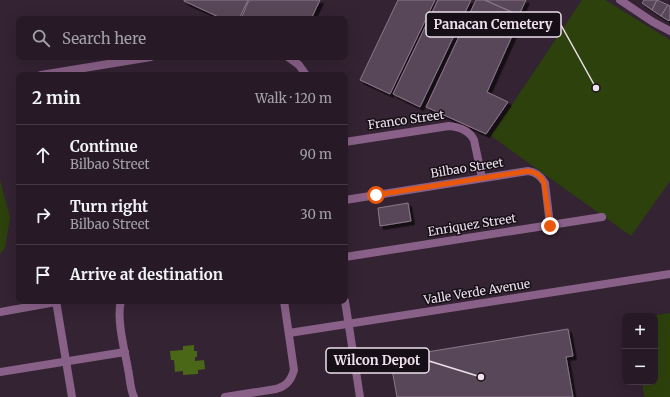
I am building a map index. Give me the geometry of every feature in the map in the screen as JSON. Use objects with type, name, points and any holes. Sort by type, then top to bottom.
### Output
[{"type":"street","points":[[620,0],[653,22],[670,31]]},
{"type":"street","points":[[59,72],[133,60]]},
{"type":"street","points":[[292,60],[299,65],[304,72]]},
{"type":"street","name":"Franco Street","points":[[348,142],[454,126],[465,130],[474,140],[482,178]]},
{"type":"street","name":"Bilbao Street","points":[[348,200],[528,171],[539,175],[543,180],[550,226]]},
{"type":"street","name":"Enriquez Street","points":[[348,257],[602,217]]},
{"type":"street","name":"Valle Verde Avenue","points":[[289,333],[670,274]]},
{"type":"street","points":[[0,312],[45,304]]},
{"type":"street","points":[[56,304],[72,397]]},
{"type":"street","points":[[120,304],[119,316],[134,397]]},
{"type":"street","points":[[225,397],[276,389],[282,387],[290,380],[294,370],[284,304]]},
{"type":"street","points":[[345,304],[360,397]]},
{"type":"street","points":[[0,372],[125,352]]},
{"type":"shaded area","points":[[582,0],[605,0],[670,40],[670,181],[631,236],[491,136]]},
{"type":"shaded area","points":[[0,180],[10,217],[5,248],[0,254]]},
{"type":"shaded area","points":[[670,313],[670,397],[646,397],[644,396],[642,385],[658,385],[658,315]]},
{"type":"shaded area","points":[[194,345],[194,351],[197,351],[195,361],[204,360],[205,369],[198,370],[198,374],[183,375],[183,371],[175,372],[174,360],[171,360],[170,351],[183,350],[183,346]]},
{"type":"building","points":[[248,0],[240,16],[216,16],[184,1]]},
{"type":"building","points":[[249,0],[320,0],[312,16],[242,16]]},
{"type":"building","points":[[398,0],[435,0],[390,94],[360,80]]},
{"type":"building","points":[[438,0],[471,0],[420,107],[393,94]]},
{"type":"building","points":[[476,0],[484,0],[521,16],[487,92],[508,102],[486,134],[426,107]]},
{"type":"building","points":[[485,0],[526,0],[519,15]]},
{"type":"building","points":[[644,0],[657,0],[652,10],[642,3]]},
{"type":"building","points":[[657,0],[668,5],[661,16],[652,10]]},
{"type":"building","points":[[668,5],[670,6],[669,21],[661,16]]},
{"type":"building","points":[[408,203],[411,221],[380,226],[378,208]]},
{"type":"building","points":[[568,329],[573,356],[566,357],[573,397],[397,397],[390,358]]},
{"type":"place","name":"Panacan Cemetery","points":[[596,88]]},
{"type":"place","name":"Wilcon Depot","points":[[481,377]]},
{"type":"route","points":[[376,195],[528,171],[539,175],[543,180],[550,226]]}]
